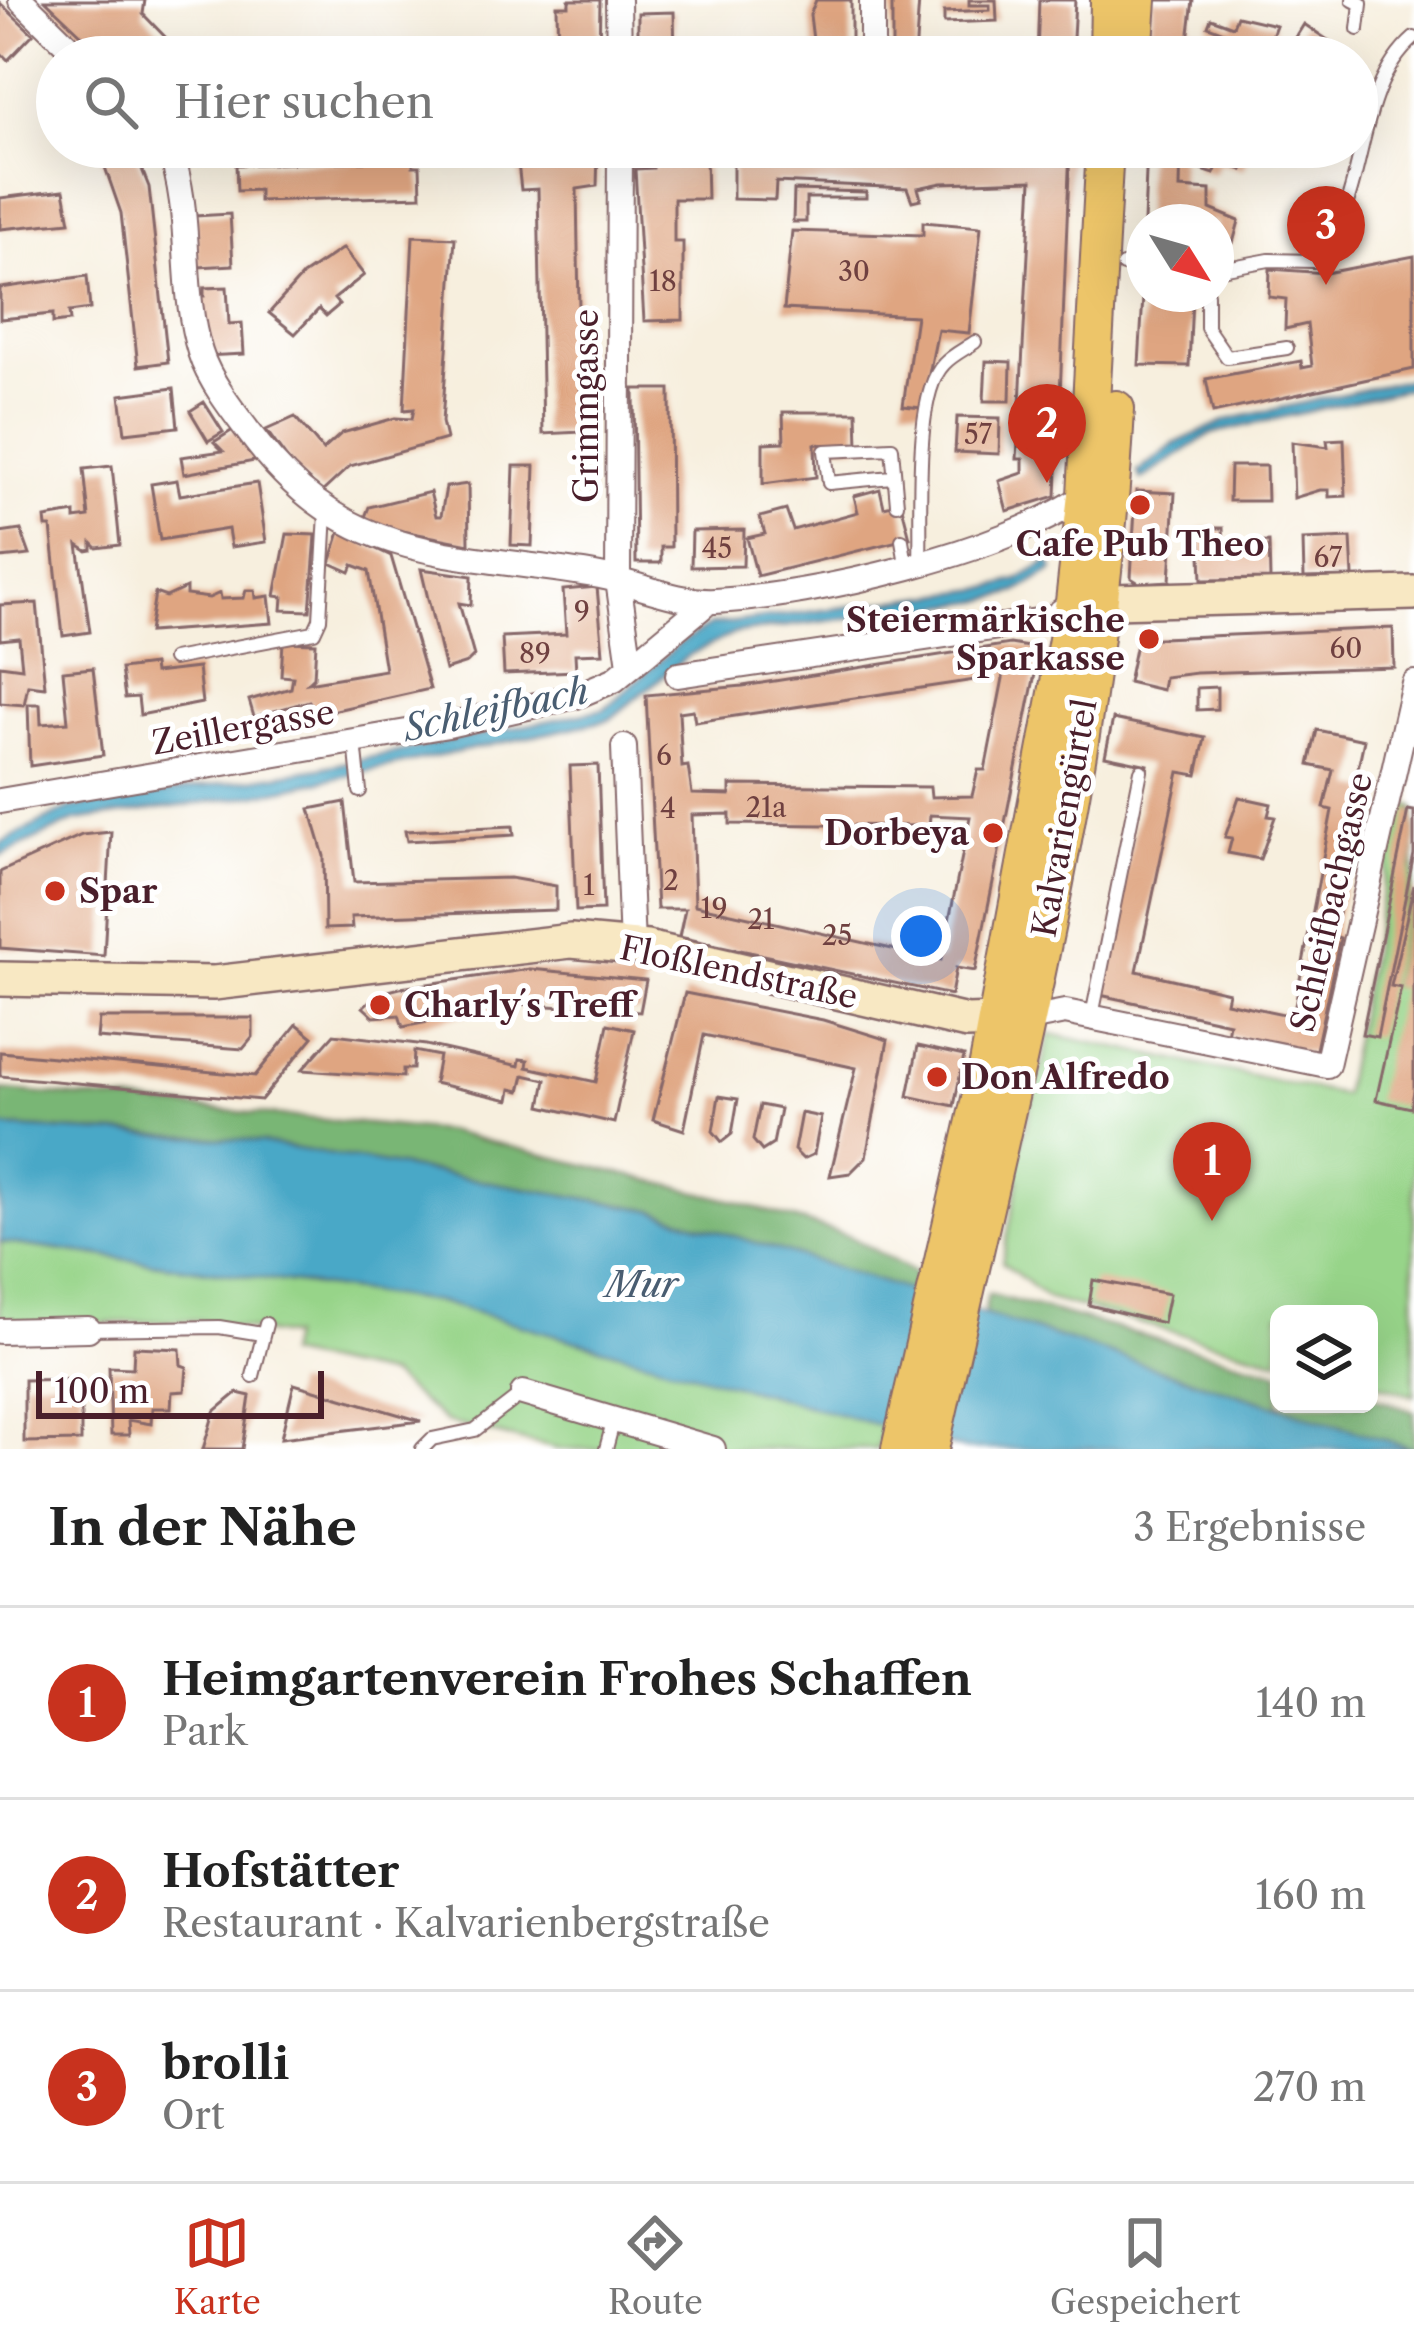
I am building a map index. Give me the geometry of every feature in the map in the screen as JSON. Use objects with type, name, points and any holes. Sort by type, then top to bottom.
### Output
[{"type":"main road","points":[[1108,36],[1109,0]]},
{"type":"main road","points":[[1135,36],[1138,0]]},
{"type":"main road","name":"Kalvariengürtel","points":[[1089,604],[1086,495],[1104,168]]},
{"type":"main road","name":"Kalvariengürtel","points":[[1129,168],[1131,204]]},
{"type":"main road","name":"Kalvariengürtel","points":[[955,1264],[1010,1022],[1044,940],[1128,312]]},
{"type":"main road","points":[[1089,604],[1414,593]]},
{"type":"main road","name":"Floßlendstraße","points":[[0,979],[214,983],[515,944],[632,946],[1010,1022]]},
{"type":"main road","points":[[900,1449],[955,1264]]},
{"type":"main road","points":[[930,1449],[955,1264]]},
{"type":"street","points":[[21,0],[58,36]]},
{"type":"street","points":[[618,0],[619,36]]},
{"type":"street","points":[[872,0],[872,36]]},
{"type":"street","points":[[177,168],[184,188],[200,356],[256,442],[302,496],[326,513],[404,546],[618,580],[709,602],[819,588],[910,555],[1034,527],[1086,495]]},
{"type":"street","name":"Grimmgasse","points":[[620,168],[618,580],[630,665]]},
{"type":"street","name":"Zeillergasse","points":[[0,801],[356,749],[576,696],[614,680],[709,602]]},
{"type":"street","points":[[678,675],[1051,619],[1089,604]]},
{"type":"street","name":"Schleifbachgasse","points":[[1327,1065],[1414,683]]},
{"type":"street","points":[[624,747],[632,946]]},
{"type":"street","name":"Floßlendstraße","points":[[1010,1022],[1052,1010],[1327,1065]]},
{"type":"street","points":[[0,1331],[88,1329]]},
{"type":"street","points":[[523,1393],[713,1449]]},
{"type":"lane","points":[[1353,0],[1360,4],[1358,29]]},
{"type":"lane","points":[[1378,88],[1394,55],[1414,38]]},
{"type":"lane","points":[[1234,267],[1270,260],[1314,261],[1334,241],[1355,168]]},
{"type":"lane","points":[[1207,312],[1207,328],[1227,357],[1287,348]]},
{"type":"lane","points":[[910,555],[932,386],[941,365],[975,341]]},
{"type":"lane","points":[[892,477],[830,483],[825,451],[892,448],[896,504]]},
{"type":"lane","points":[[173,659],[314,632],[320,620],[326,513]]},
{"type":"lane","points":[[356,749],[360,791]]},
{"type":"lane","name":"Kalvariengürtel","points":[[1091,1017],[1141,771]]},
{"type":"lane","points":[[88,1329],[264,1329],[253,1376]]},
{"type":"lane","points":[[422,1449],[432,1439],[475,1430],[523,1393]]},
{"type":"lane","points":[[606,1449],[615,1418]]},
{"type":"green space","points":[[1400,803],[1414,807],[1414,875],[1392,985],[1414,985],[1414,1396],[1378,1384],[1378,1305],[1270,1305],[1270,1358],[1048,1299],[1002,1262],[1019,1180],[1014,1171],[1050,1034],[1343,1095]]},
{"type":"green space","points":[[0,1090],[445,1131],[731,1200],[849,1236],[915,1273],[911,1294],[652,1210],[246,1140],[0,1127]]},
{"type":"green space","points":[[0,1242],[442,1303],[882,1426],[877,1449],[558,1449],[446,1422],[390,1376],[286,1355],[290,1337],[197,1320],[0,1326]]},
{"type":"green space","points":[[988,1294],[1270,1370],[1270,1405],[983,1318]]},
{"type":"green space","points":[[1378,1399],[1414,1411],[1414,1449],[1296,1413],[1378,1413]]},
{"type":"water","points":[[1414,378],[1414,387],[1210,434],[1141,480],[1138,472],[1176,443],[1227,420]]},
{"type":"water","points":[[1050,561],[1054,570],[1017,592],[986,600],[736,633],[689,655],[609,720],[256,795],[75,821],[0,856],[0,843],[70,808],[319,768],[604,709],[679,644],[711,625],[989,588],[1018,580]]},
{"type":"water","name":"Mur","points":[[0,1127],[246,1140],[652,1210],[1270,1404],[1270,1413],[1299,1413],[1414,1449],[963,1449],[442,1303],[0,1242]]},
{"type":"building","points":[[45,0],[145,0],[143,14],[164,36],[83,36]]},
{"type":"building","points":[[569,0],[600,0],[599,36],[558,36],[557,6],[569,6]]},
{"type":"building","points":[[816,0],[851,0],[851,36],[812,36],[810,15]]},
{"type":"building","points":[[892,0],[919,0],[916,36],[892,36]]},
{"type":"building","points":[[969,0],[996,0],[997,21],[944,23],[944,12],[990,10],[990,5],[969,5]]},
{"type":"building","points":[[1039,0],[1075,0],[1073,36],[1038,36]]},
{"type":"building","points":[[1153,0],[1193,0],[1189,36],[1150,36]]},
{"type":"building","points":[[0,3],[33,34],[8,60],[0,52]]},
{"type":"building","points":[[674,12],[675,36],[638,36],[638,13]]},
{"type":"building","points":[[1237,16],[1276,25],[1272,36],[1234,36],[1208,26],[1211,18],[1233,26]]},
{"type":"building","points":[[1304,24],[1322,36],[1297,36]]},
{"type":"building","points":[[105,168],[141,168],[149,187],[168,362],[138,366],[121,213]]},
{"type":"building","points":[[236,168],[420,168],[421,196],[259,201],[259,190],[237,191]]},
{"type":"building","points":[[519,168],[598,168],[597,186],[577,189],[581,432],[543,434],[538,189],[521,190]]},
{"type":"building","points":[[706,168],[707,199],[674,199],[674,242],[683,242],[683,320],[644,321],[635,169]]},
{"type":"building","points":[[733,168],[1069,168],[1056,496],[1007,511],[999,481],[1023,473],[1023,459],[1017,459],[1032,180],[942,183],[918,188],[921,199],[912,201],[907,188],[776,182],[775,200],[733,199]]},
{"type":"building","points":[[1146,168],[1180,168],[1180,188],[1210,190],[1210,204],[1145,204]]},
{"type":"building","points":[[64,190],[70,222],[0,229],[0,198]]},
{"type":"building","points":[[794,190],[866,192],[866,198],[806,198],[806,222],[793,222]]},
{"type":"building","points":[[230,214],[233,265],[198,267],[195,216]]},
{"type":"building","points":[[923,222],[981,227],[969,333],[938,330],[922,408],[903,406],[916,316],[784,309],[792,231],[923,235]]},
{"type":"building","points":[[413,236],[455,238],[442,422],[446,439],[350,466],[322,492],[297,473],[266,430],[295,417],[323,450],[342,433],[395,418],[412,419],[414,409],[404,410]]},
{"type":"building","points":[[343,248],[364,275],[334,299],[339,305],[326,316],[319,309],[295,334],[269,313],[303,275]]},
{"type":"building","points":[[1414,256],[1414,369],[1213,413],[1206,379],[1301,361],[1302,368],[1312,366],[1307,324],[1285,329],[1286,299],[1269,297],[1270,269],[1326,273]]},
{"type":"building","points":[[87,276],[90,309],[69,312],[70,321],[53,323],[53,314],[0,319],[0,288]]},
{"type":"building","points":[[227,287],[229,324],[242,323],[244,354],[204,356],[196,296],[204,296],[204,288]]},
{"type":"building","points":[[1142,312],[1191,312],[1189,366],[1139,365]]},
{"type":"building","points":[[986,361],[1011,362],[1010,401],[984,401]]},
{"type":"building","points":[[174,388],[178,427],[125,433],[120,395]]},
{"type":"building","points":[[634,389],[670,389],[671,547],[661,547],[661,563],[636,563]]},
{"type":"building","points":[[204,402],[223,432],[208,441],[190,411]]},
{"type":"building","points":[[783,412],[857,412],[858,447],[815,444],[816,477],[763,484],[763,443],[784,442]]},
{"type":"building","points":[[957,417],[1000,418],[999,454],[955,452]]},
{"type":"building","points":[[236,428],[260,460],[184,474],[181,457],[223,451],[214,442]]},
{"type":"building","points":[[1344,439],[1346,496],[1329,497],[1329,490],[1320,490],[1294,498],[1292,442],[1328,447],[1327,440]]},
{"type":"building","points":[[112,466],[120,545],[97,548],[92,543],[92,550],[87,551],[78,545],[90,632],[63,636],[51,527],[46,527],[45,518],[75,513],[75,519],[89,517],[84,469]]},
{"type":"building","points":[[514,466],[535,466],[532,546],[511,545]]},
{"type":"building","points":[[1230,466],[1266,466],[1267,501],[1229,501]]},
{"type":"building","points":[[177,480],[180,495],[257,483],[266,542],[231,547],[228,529],[160,540],[151,484]]},
{"type":"building","points":[[468,484],[469,544],[377,526],[365,517],[369,507],[430,492],[436,516],[441,516],[446,487]]},
{"type":"building","points":[[880,489],[884,507],[901,503],[910,538],[757,576],[747,538],[765,534],[760,517],[786,510],[793,530],[858,512],[854,496]]},
{"type":"building","points":[[1136,491],[1175,493],[1170,581],[1139,583],[1131,578]]},
{"type":"building","points":[[1200,528],[1223,528],[1224,544],[1269,542],[1270,579],[1202,580]]},
{"type":"building","points":[[21,530],[30,555],[0,558],[0,533]]},
{"type":"building","points":[[744,530],[743,566],[691,567],[692,531]]},
{"type":"building","points":[[340,532],[391,556],[430,689],[318,714],[309,701],[254,717],[249,700],[291,688],[293,677],[281,676],[283,642],[316,643],[314,677],[308,683],[385,670],[369,571],[353,565],[350,572],[330,563]]},
{"type":"building","points":[[287,534],[316,535],[310,611],[282,610],[283,597],[275,596]]},
{"type":"building","points":[[1351,538],[1353,577],[1304,578],[1303,540]]},
{"type":"building","points":[[421,569],[472,576],[471,605],[459,603],[474,656],[467,663],[445,670]]},
{"type":"building","points":[[597,587],[603,653],[575,654],[576,671],[504,674],[502,637],[566,634],[563,590]]},
{"type":"building","points":[[186,588],[186,595],[209,598],[220,593],[221,599],[244,598],[246,590],[255,590],[256,598],[269,596],[272,623],[149,632],[155,593],[166,597]]},
{"type":"building","points":[[37,603],[45,687],[28,685],[24,705],[0,703],[0,665],[22,668],[19,638],[0,640],[0,605]]},
{"type":"building","points":[[1393,628],[1394,667],[1196,673],[1164,677],[1162,690],[1128,682],[1137,639]]},
{"type":"building","points":[[1010,644],[1040,649],[975,971],[956,968],[951,995],[679,937],[685,909],[657,909],[646,695],[743,686]],"holes":[[[1006,663],[985,770],[978,770],[972,796],[931,797],[930,787],[730,785],[730,795],[692,794],[688,766],[682,767],[679,712],[693,710],[695,722],[988,678],[988,666]],[[730,814],[730,824],[929,826],[930,815],[970,817],[941,960],[695,905],[692,815]]]},
{"type":"building","points":[[153,665],[154,673],[198,668],[202,703],[140,715],[138,697],[125,698],[121,669]]},
{"type":"building","points":[[93,668],[103,755],[30,766],[28,704],[40,704],[41,724],[68,722],[63,671]]},
{"type":"building","points":[[1217,687],[1217,709],[1197,710],[1197,688]]},
{"type":"building","points":[[1113,719],[1205,738],[1197,775],[1179,772],[1137,971],[1228,992],[1226,1002],[1293,1016],[1332,810],[1324,808],[1333,770],[1309,765],[1317,730],[1364,740],[1354,787],[1368,790],[1339,909],[1334,936],[1340,938],[1315,1054],[1227,1035],[1229,1023],[1100,995],[1148,765],[1105,756]]},
{"type":"building","points":[[598,765],[603,910],[576,911],[570,766]]},
{"type":"building","points":[[1239,797],[1271,804],[1268,816],[1275,817],[1260,859],[1228,853],[1232,838],[1225,837]]},
{"type":"building","points":[[345,802],[354,882],[510,878],[556,886],[556,910],[351,917],[352,928],[325,929],[324,856],[310,809]]},
{"type":"building","points":[[1408,810],[1414,811],[1414,854],[1377,1037],[1362,1034]]},
{"type":"building","points":[[513,826],[514,835],[407,841],[405,831]]},
{"type":"building","name":"Spar","points":[[111,832],[104,956],[0,948],[0,872],[82,835]]},
{"type":"building","points":[[1414,885],[1411,1108],[1376,1100],[1401,988],[1391,986]]},
{"type":"building","points":[[530,969],[646,980],[640,1012],[518,1004],[403,1027],[399,1015],[374,1017],[363,1007],[377,994],[400,988]]},
{"type":"building","points":[[685,993],[823,1020],[888,1040],[866,1157],[850,1173],[830,1176],[856,1068],[704,1035],[684,1130],[653,1120]]},
{"type":"building","points":[[99,1018],[253,1018],[253,1037],[243,1049],[97,1038]]},
{"type":"building","points":[[297,1024],[313,1037],[261,1100],[0,1076],[0,1052],[255,1076]]},
{"type":"building","points":[[608,1024],[634,1030],[614,1123],[541,1106],[546,1080],[524,1075],[520,1091],[511,1089],[509,1100],[434,1083],[439,1056],[414,1051],[413,1069],[403,1069],[403,1077],[302,1070],[334,1034],[426,1045],[519,1066],[520,1059],[528,1060],[527,1067],[596,1082]]},
{"type":"building","points":[[918,1046],[964,1056],[954,1106],[908,1096]]},
{"type":"building","points":[[719,1096],[738,1099],[732,1134],[722,1142],[713,1131]]},
{"type":"building","points":[[760,1105],[780,1109],[773,1144],[762,1151],[753,1140]]},
{"type":"building","points":[[801,1113],[821,1117],[814,1154],[803,1159],[794,1150]]},
{"type":"building","points":[[1093,1280],[1169,1294],[1163,1323],[1089,1305]]},
{"type":"building","points":[[134,1347],[180,1349],[181,1365],[187,1367],[185,1391],[172,1392],[171,1408],[152,1408],[151,1424],[128,1420],[129,1435],[111,1435],[109,1367],[133,1368]]},
{"type":"building","points":[[81,1379],[81,1441],[24,1442],[24,1380]]},
{"type":"building","points":[[294,1384],[421,1421],[281,1438]]},
{"type":"building","points":[[237,1393],[250,1396],[242,1449],[203,1449],[214,1412]]},
{"type":"place","name":"brolli","points":[[1326,285]]},
{"type":"place","name":"Hofstätter","points":[[1047,483]]},
{"type":"place","name":"Cafe Pub Theo","points":[[1140,505]]},
{"type":"place","name":"Steiermärkische Sparkasse","points":[[1149,639]]},
{"type":"place","name":"Dorbeya","points":[[993,833]]},
{"type":"place","name":"Spar","points":[[55,891]]},
{"type":"place","name":"Charly´s Treff","points":[[380,1005]]},
{"type":"place","name":"Don Alfredo","points":[[937,1077]]},
{"type":"place","name":"Heimgartenverein Frohes Schaffen","points":[[1212,1221]]},
{"type":"water label","name":"Schleifbach","points":[[496,709]]}]
